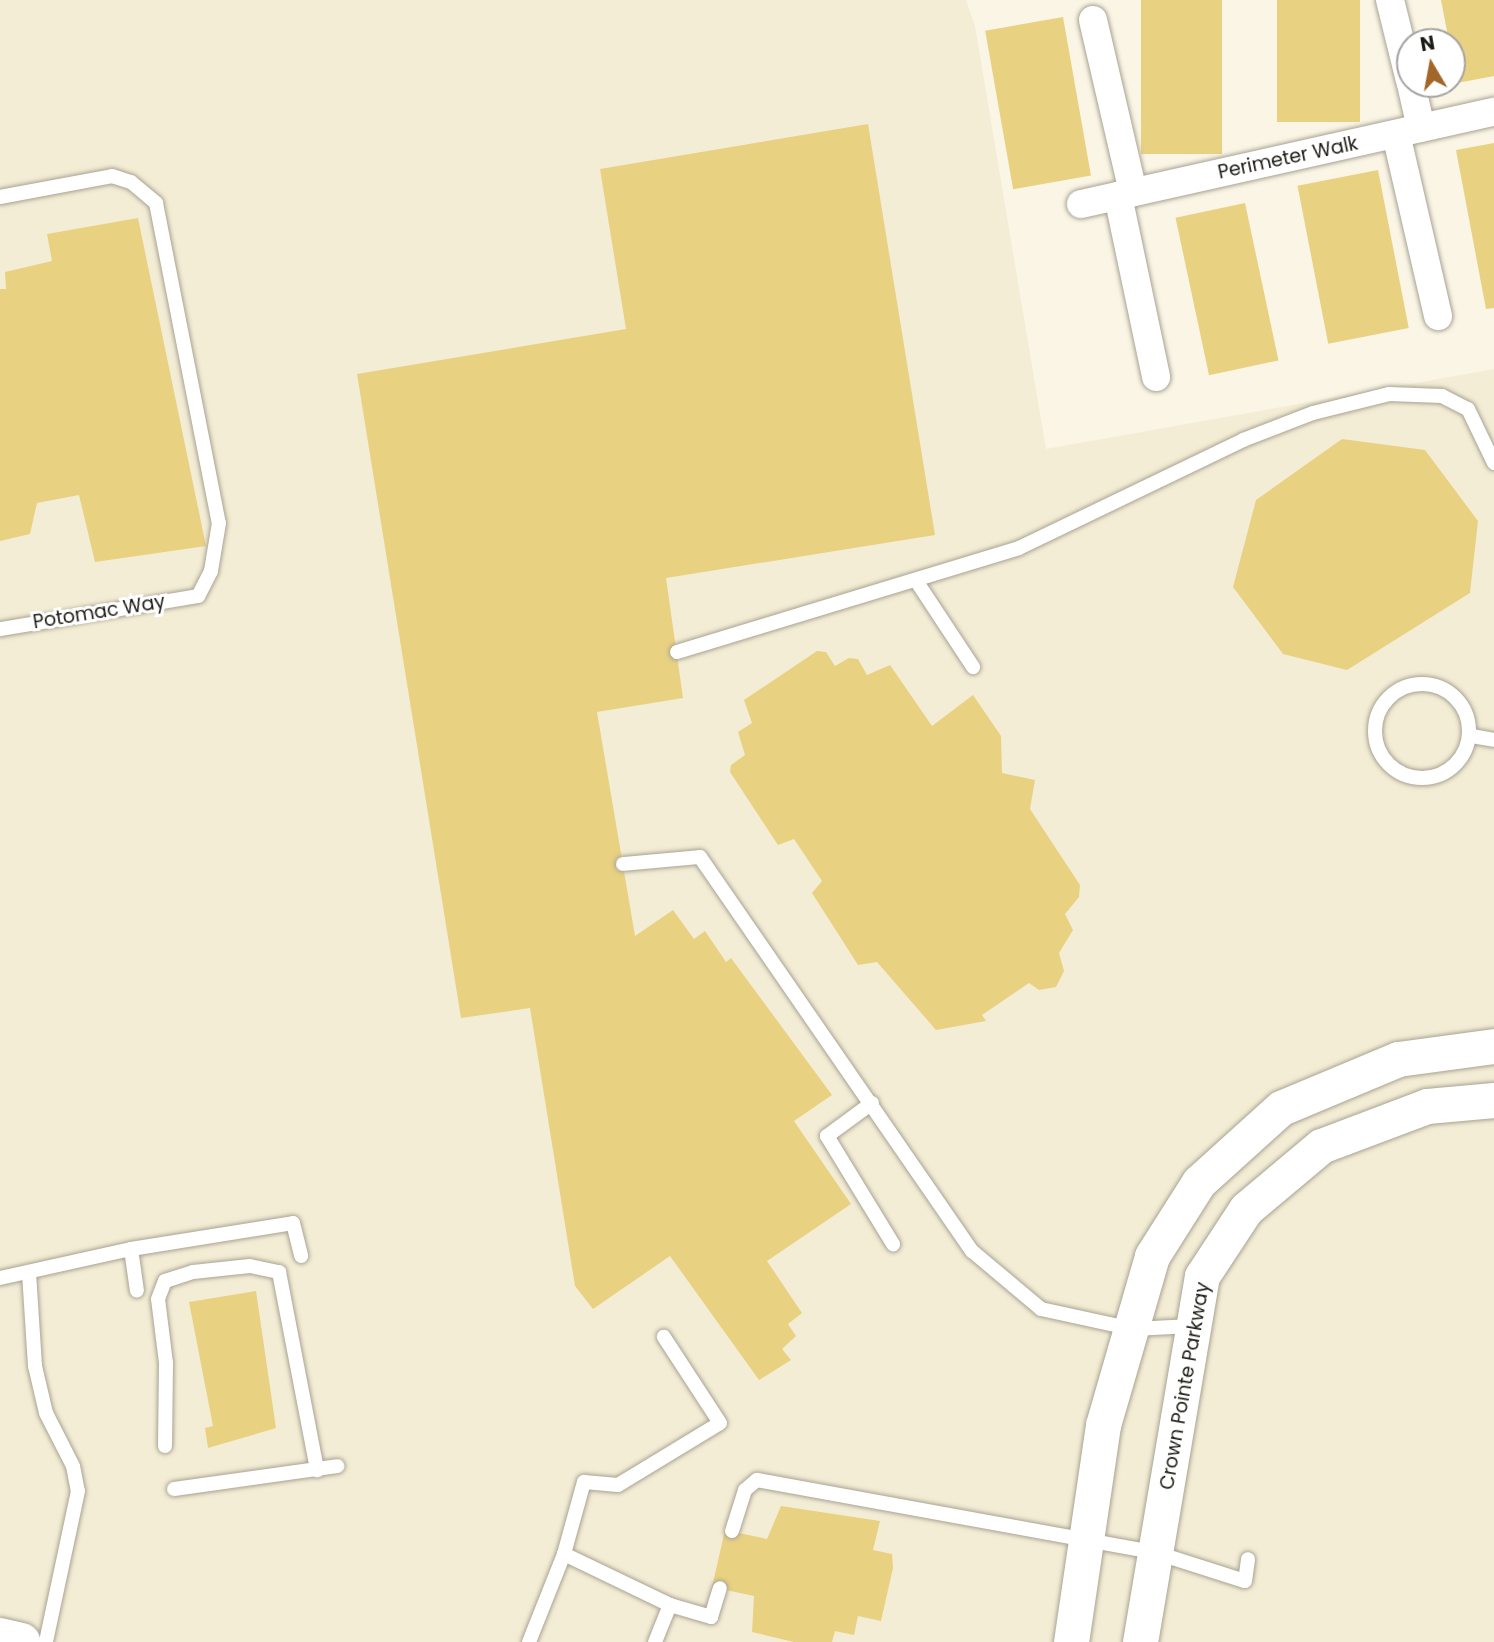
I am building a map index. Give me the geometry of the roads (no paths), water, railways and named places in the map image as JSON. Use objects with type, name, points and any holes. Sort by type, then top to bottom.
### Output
[{"type":"main road","points":[[0,1637],[20,1642]]},
{"type":"street","points":[[1390,0],[1397,28]]},
{"type":"street","points":[[1093,20],[1156,377]]},
{"type":"street","points":[[1410,98],[1409,131],[1438,316]]},
{"type":"street","name":"Perimeter Walk","points":[[1081,204],[1494,112]]},
{"type":"street","points":[[1071,1642],[1103,1425],[1152,1256],[1199,1182],[1281,1108],[1398,1059],[1494,1046]]},
{"type":"street","name":"Crown Pointe Parkway","points":[[1140,1642],[1202,1276],[1245,1209],[1321,1146],[1427,1106],[1494,1100]]},
{"type":"lane","name":"Potomac Way","points":[[0,197],[112,176],[131,182],[156,203],[219,523],[211,571],[198,596],[0,629]]},
{"type":"lane","points":[[677,652],[917,582],[1019,548],[1243,440],[1313,413],[1389,394],[1442,396],[1468,409],[1494,463]]},
{"type":"lane","points":[[917,582],[973,667]]},
{"type":"lane","points":[[1425,684],[1446,690],[1461,704],[1472,737],[1456,763],[1439,775],[1418,778],[1397,772],[1382,758],[1374,738],[1376,717],[1395,692],[1425,684]]},
{"type":"lane","points":[[1472,737],[1494,740]]},
{"type":"lane","points":[[623,864],[700,857],[972,1251],[1041,1309],[1133,1329],[1194,1326]]},
{"type":"lane","points":[[872,1103],[827,1136],[893,1244]]},
{"type":"lane","points":[[0,1278],[131,1249],[293,1223],[301,1256]]},
{"type":"lane","points":[[131,1249],[137,1291]]},
{"type":"lane","points":[[165,1446],[166,1363],[159,1299],[165,1281],[193,1272],[250,1266],[279,1272],[317,1470]]},
{"type":"lane","points":[[29,1273],[36,1366],[46,1413],[73,1466],[78,1492],[46,1642]]},
{"type":"lane","points":[[529,1642],[564,1554],[584,1482],[618,1485],[720,1423],[664,1337]]},
{"type":"lane","points":[[174,1489],[337,1466]]},
{"type":"lane","points":[[733,1531],[744,1490],[757,1480],[1087,1543],[1157,1553],[1245,1581],[1248,1559]]},
{"type":"lane","points":[[564,1554],[670,1605],[711,1617],[720,1588]]},
{"type":"lane","points":[[654,1642],[670,1605]]}]
